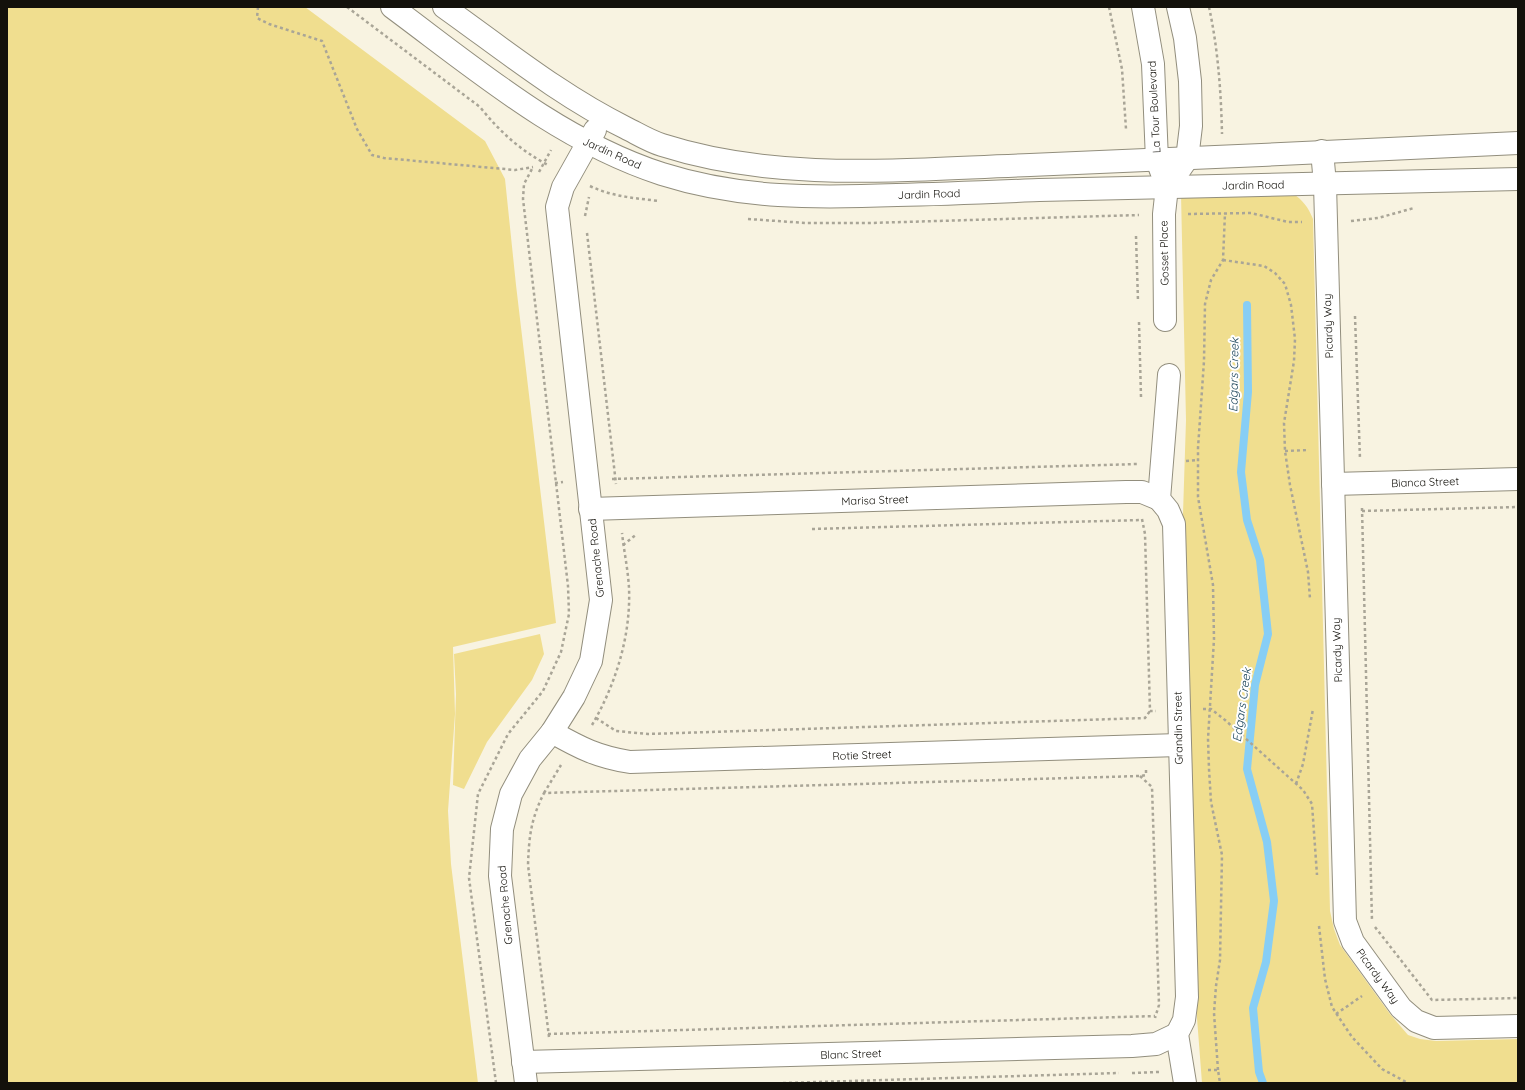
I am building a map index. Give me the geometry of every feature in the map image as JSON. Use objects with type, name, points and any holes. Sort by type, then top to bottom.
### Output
[{"type":"street","name":"Jardin Road","points":[[392,7],[528,107],[587,143],[622,159],[664,174],[715,187],[757,195],[827,197],[1518,179]]},
{"type":"street","points":[[444,7],[542,77],[603,116],[659,144],[723,161],[788,169],[847,172],[1187,160],[1518,143]]},
{"type":"street","name":"La Tour Boulevard","points":[[1142,7],[1153,64],[1157,160],[1167,187]]},
{"type":"street","points":[[1167,187],[1187,160],[1191,126],[1190,81],[1185,38],[1178,7]]},
{"type":"street","name":"Grenache Road","points":[[524,1072],[500,876],[502,829],[511,794],[530,759],[552,732],[574,697],[591,661],[601,600],[557,207],[563,187],[603,116]]},
{"type":"street","name":"Picardy Way","points":[[1322,152],[1325,184],[1345,921],[1353,942],[1401,1008],[1416,1022],[1434,1028],[1518,1026]]},
{"type":"street","name":"Gosset Place","points":[[1165,320],[1164,214],[1167,187]]},
{"type":"street","points":[[1159,499],[1169,375]]},
{"type":"street","name":"Bianca Street","points":[[1333,484],[1518,479]]},
{"type":"street","name":"Marisa Street","points":[[590,509],[1126,492],[1142,492],[1159,499]]},
{"type":"street","name":"Grandin Street","points":[[1159,499],[1168,510],[1174,524],[1187,997],[1184,1020],[1177,1034]]},
{"type":"street","name":"Rotie Street","points":[[552,732],[576,746],[604,758],[630,762],[1179,745]]},
{"type":"street","points":[[1177,1034],[1185,1077]]},
{"type":"street","name":"Blanc Street","points":[[524,1072],[552,1062],[1156,1044],[1177,1034]]},
{"type":"path","points":[[258,7],[257,18],[269,24],[322,41],[357,129],[372,155],[384,158],[515,170],[533,167],[524,184],[523,199],[568,586],[569,614],[562,652],[543,691],[508,734],[478,794],[469,878],[496,1083]]},
{"type":"path","points":[[1110,7],[1122,69],[1126,129]]},
{"type":"path","points":[[1210,7],[1216,40],[1220,77],[1223,157]]},
{"type":"path","points":[[1220,1083],[1214,1013],[1220,960],[1222,855],[1211,802],[1208,739],[1214,639],[1213,585],[1198,497],[1198,448],[1204,361],[1205,304],[1211,280],[1223,260],[1225,213],[1224,186]]},
{"type":"path","points":[[1225,213],[1251,213],[1288,222],[1326,222],[1378,218],[1417,207]]},
{"type":"path","points":[[1223,260],[1264,266],[1275,273],[1285,284],[1291,305],[1295,338],[1294,361],[1284,423],[1285,451],[1290,486],[1308,572],[1310,601]]},
{"type":"path","points":[[1355,312],[1362,484],[1372,923],[1432,1000],[1518,998]]},
{"type":"path","points":[[587,479],[1142,464]]},
{"type":"path","points":[[1362,511],[1518,507]]},
{"type":"path","points":[[596,718],[616,731],[648,734],[1145,718],[1150,711],[1145,534],[1142,520]]},
{"type":"path","points":[[1296,784],[1303,764],[1313,708]]},
{"type":"path","points":[[1211,709],[1279,769]]},
{"type":"path","points":[[1150,711],[1178,710]]},
{"type":"path","points":[[1140,776],[1152,788],[1159,1005],[1155,1016],[1157,1072],[1159,1078]]},
{"type":"path","points":[[544,793],[534,814],[529,841],[528,865],[552,1062]]},
{"type":"path","points":[[548,1034],[1155,1016]]},
{"type":"path","points":[[782,1083],[1157,1072],[1185,1077],[1218,1070]]},
{"type":"shaded area","points":[[7,7],[305,7],[485,141],[505,179],[556,623],[453,647],[455,714],[448,811],[451,864],[478,1083],[7,1083]]},
{"type":"shaded area","points":[[1292,193],[1305,204],[1313,219],[1330,911],[1334,929],[1340,945],[1390,1014],[1408,1035],[1420,1039],[1436,1041],[1518,1039],[1518,1083],[1202,1083],[1197,1018],[1183,514],[1186,420],[1181,194]]},
{"type":"shaded area","points":[[540,634],[544,654],[532,680],[487,742],[464,789],[453,785],[456,694],[454,654]]},
{"type":"waterway","name":"Edgars Creek","points":[[1247,305],[1248,392],[1241,472],[1247,520],[1260,560],[1268,634],[1255,685],[1247,769],[1267,842],[1274,901],[1266,962],[1253,1008],[1259,1072],[1263,1083]]}]
